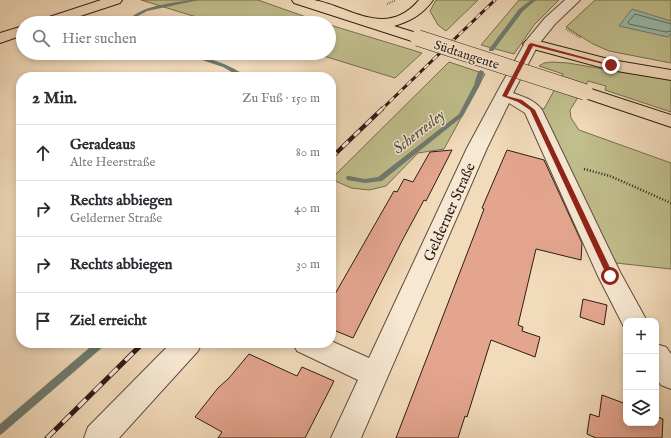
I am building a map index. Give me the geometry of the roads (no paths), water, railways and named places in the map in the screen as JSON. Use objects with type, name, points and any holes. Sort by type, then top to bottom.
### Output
[{"type":"main road","points":[[66,16],[115,0]]},
{"type":"main road","name":"Südtangente","points":[[299,0],[372,24],[424,30],[480,58],[671,121]]},
{"type":"main road","points":[[372,24],[399,20],[422,5],[424,30]]},
{"type":"main road","points":[[372,24],[397,7]]},
{"type":"main road","points":[[0,38],[16,32]]},
{"type":"main road","points":[[531,44],[611,65],[671,75]]},
{"type":"street","name":"Gelderner Straße","points":[[346,438],[398,328],[477,148],[531,44],[550,21],[573,0]]},
{"type":"street","points":[[504,96],[520,101],[533,110],[610,276],[632,318]]},
{"type":"street","points":[[99,438],[184,348]]},
{"type":"street","points":[[317,348],[375,374]]},
{"type":"street","points":[[659,360],[671,376]]},
{"type":"water","points":[[632,9],[671,21],[671,34],[668,37],[619,26]]},
{"type":"waterway","points":[[134,16],[146,10],[197,0]]},
{"type":"waterway","name":"Scherresley","points":[[491,50],[521,10],[534,0]]},
{"type":"waterway","points":[[206,60],[225,66],[235,72]]},
{"type":"waterway","name":"Scherresley","points":[[349,178],[365,181],[380,179],[461,115],[477,85],[481,72]]},
{"type":"waterway","points":[[0,430],[95,348]]},
{"type":"railway","points":[[381,110],[495,0]]},
{"type":"railway","points":[[336,153],[382,109]]},
{"type":"railway","points":[[47,438],[138,348]]}]
